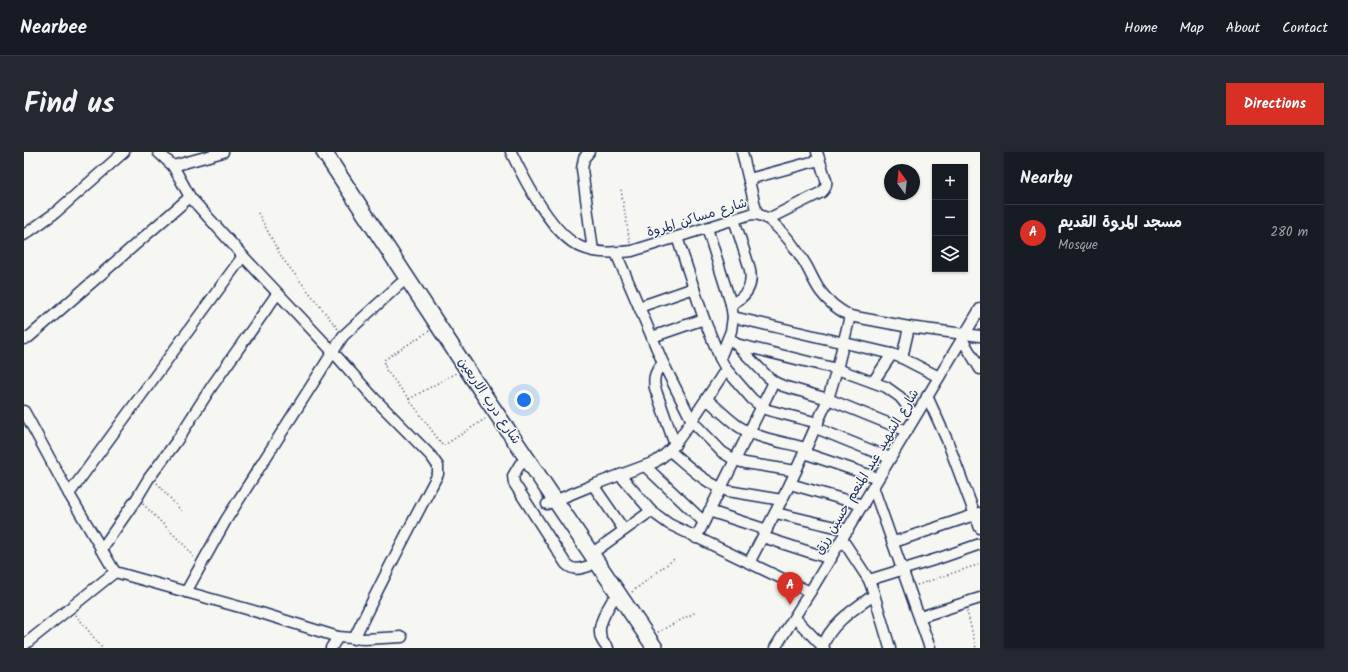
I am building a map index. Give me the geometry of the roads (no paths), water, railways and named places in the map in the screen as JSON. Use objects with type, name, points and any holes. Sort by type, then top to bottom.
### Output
[{"type":"highway","name":"شارع درب الاربعين","points":[[312,152],[458,372],[477,392],[489,417],[520,464],[551,502]]},
{"type":"highway","name":"شارع درب الاربعين","points":[[324,152],[477,392],[617,601],[648,644]]},
{"type":"street","points":[[24,235],[55,213],[124,152]]},
{"type":"street","points":[[158,152],[173,166],[190,196],[242,256],[333,352],[374,398],[431,456],[439,471],[398,548],[354,639]]},
{"type":"street","points":[[173,166],[223,152]]},
{"type":"street","name":"شارع مساكن المروة","points":[[511,152],[526,182],[557,227],[567,238],[580,247],[593,251],[616,253],[632,251],[752,214],[764,215],[784,233],[796,248],[824,296],[834,306],[850,316],[963,337],[980,336]]},
{"type":"street","points":[[589,152],[584,158],[582,169],[593,251]]},
{"type":"street","points":[[742,152],[758,214]]},
{"type":"street","points":[[749,179],[818,156],[826,180],[827,185],[825,189],[822,192],[768,219]]},
{"type":"street","points":[[24,339],[29,337],[190,196]]},
{"type":"street","points":[[731,304],[739,300],[744,295],[749,288],[751,281],[751,273],[734,219]]},
{"type":"street","points":[[707,228],[734,317],[732,340],[720,358]]},
{"type":"street","points":[[677,237],[704,319],[720,358],[726,369],[752,399],[768,410],[817,426],[890,458]]},
{"type":"street","points":[[616,253],[664,364],[692,421],[722,452],[735,460],[796,471]]},
{"type":"street","points":[[69,494],[242,256]]},
{"type":"street","points":[[186,592],[226,520],[343,336],[400,284]]},
{"type":"street","points":[[639,307],[694,288]]},
{"type":"street","points":[[101,550],[149,478],[176,442],[212,386],[277,294]]},
{"type":"street","name":"شارع الشهيد عبد المنعم حسين رزق","points":[[775,648],[831,559],[980,309]]},
{"type":"street","points":[[749,563],[776,513],[817,426],[828,399],[837,369],[850,316]]},
{"type":"street","points":[[734,317],[892,354],[939,377]]},
{"type":"street","points":[[652,337],[704,319]]},
{"type":"street","points":[[902,358],[909,326]]},
{"type":"street","points":[[963,337],[980,369]]},
{"type":"street","points":[[732,340],[837,369],[872,382],[891,390],[916,416]]},
{"type":"street","points":[[732,340],[774,382],[828,399],[907,431]]},
{"type":"street","points":[[872,382],[892,354]]},
{"type":"street","points":[[664,364],[656,371],[653,380],[672,448],[707,481],[720,489],[782,500]]},
{"type":"street","points":[[551,502],[655,462],[672,448],[692,421],[726,369]]},
{"type":"street","points":[[696,538],[774,382]]},
{"type":"street","points":[[927,396],[978,514],[980,528]]},
{"type":"street","points":[[707,399],[736,425],[749,432],[805,450],[876,483],[903,570],[930,648]]},
{"type":"street","points":[[24,411],[69,494],[115,572],[261,613],[338,637],[354,639],[402,637]]},
{"type":"street","points":[[520,464],[513,476],[514,483],[566,564],[573,569],[581,569],[624,530],[651,511]]},
{"type":"street","points":[[645,466],[704,522]]},
{"type":"street","points":[[620,475],[651,511],[669,524],[810,592]]},
{"type":"street","points":[[790,484],[862,505]]},
{"type":"street","points":[[593,485],[624,530]]},
{"type":"street","points":[[709,511],[831,559]]},
{"type":"street","points":[[776,513],[848,530]]},
{"type":"street","points":[[894,542],[978,514]]},
{"type":"street","points":[[842,539],[869,580],[890,648]]},
{"type":"street","points":[[869,580],[980,544]]},
{"type":"street","points":[[24,645],[115,572]]},
{"type":"street","points":[[795,618],[823,647],[830,632],[844,617],[874,595]]},
{"type":"street","points":[[920,617],[980,598]]},
{"type":"street","points":[[608,648],[602,641],[600,631],[603,617],[617,601]]},
{"type":"street","points":[[331,648],[338,637]]},
{"type":"place","name":"مسجد المروة القديم","points":[[790,605]]}]
